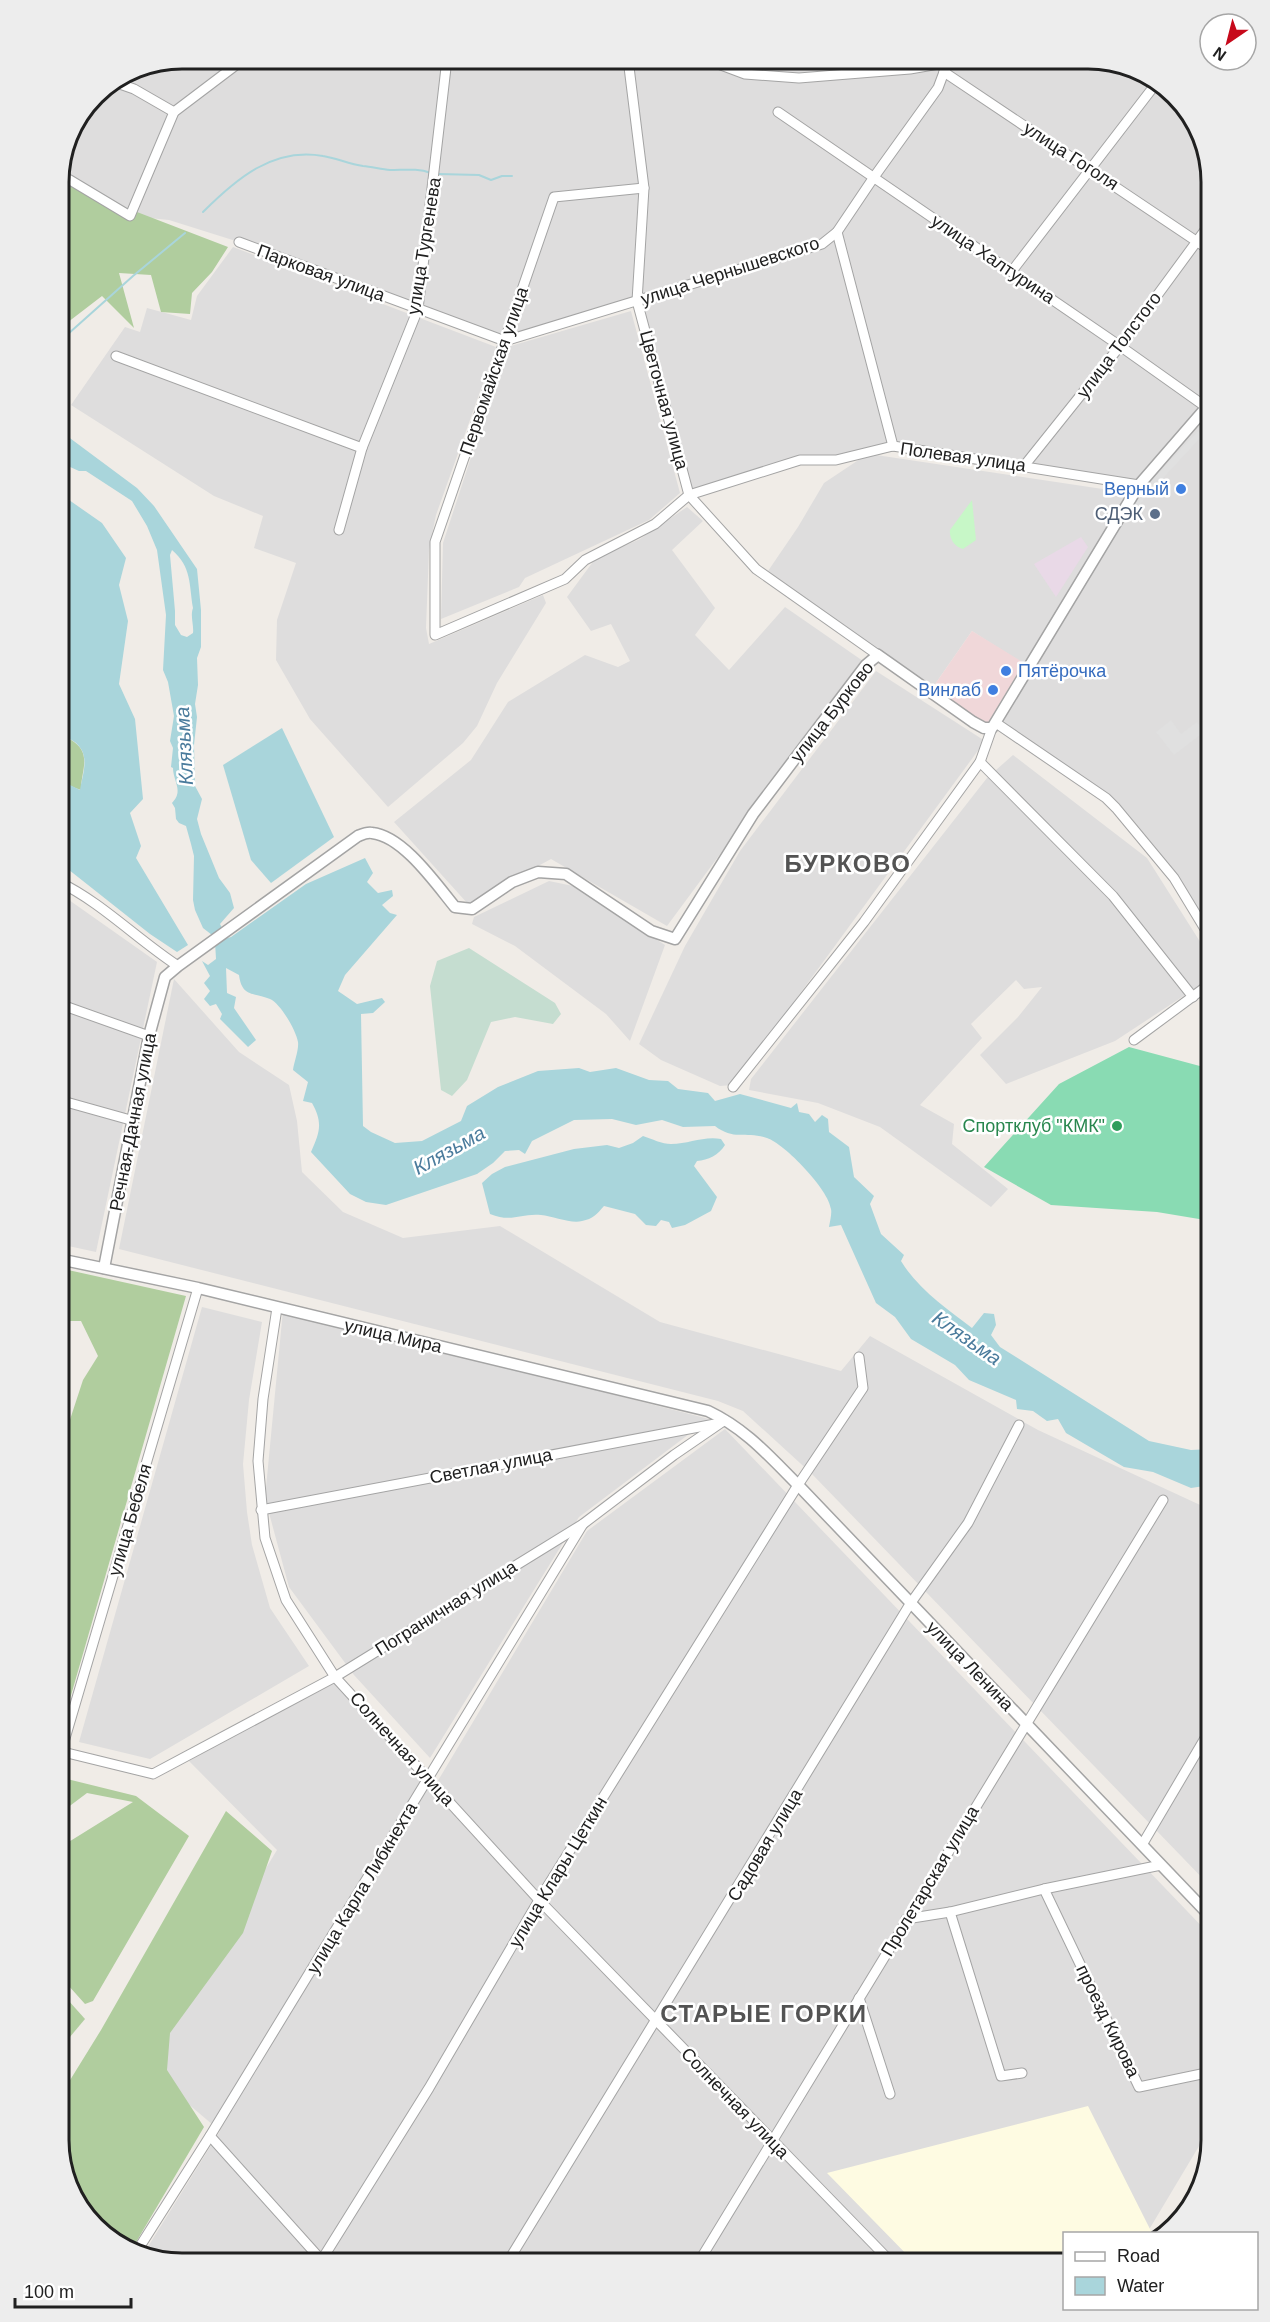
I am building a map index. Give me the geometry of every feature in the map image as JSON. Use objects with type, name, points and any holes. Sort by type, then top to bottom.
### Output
[{"type":"street","points":[[69,180],[130,216],[174,112],[230,69]]},
{"type":"street","name":"улица Тургенева","points":[[339,530],[362,448],[418,309],[446,69]]},
{"type":"street","name":"Цветочная улица","points":[[629,69],[644,188],[637,301],[689,495],[756,568],[878,655]]},
{"type":"street","points":[[732,69],[745,74],[799,78],[910,69]]},
{"type":"street","name":"улица Гоголя","points":[[944,72],[1201,243]]},
{"type":"street","name":"улица Чернышевского","points":[[505,341],[822,244],[837,232],[938,88],[944,72]]},
{"type":"street","points":[[124,85],[135,89],[174,112]]},
{"type":"street","points":[[1012,272],[1152,89]]},
{"type":"street","name":"улица Халтурина","points":[[778,112],[1201,400]]},
{"type":"street","name":"Первомайская улица","points":[[435,635],[435,542],[554,197],[644,188]]},
{"type":"street","points":[[837,232],[893,446]]},
{"type":"street","name":"улица Толстого","points":[[1024,466],[1120,346],[1201,235]]},
{"type":"street","name":"Парковая улица","points":[[238,242],[505,341]]},
{"type":"street","points":[[116,356],[362,448]]},
{"type":"street","points":[[733,1088],[864,921],[980,762],[994,726],[1139,485],[1201,414]]},
{"type":"street","name":"Полевая улица","points":[[435,635],[564,579],[585,560],[655,524],[689,495],[800,460],[836,460],[893,446],[1139,485]]},
{"type":"street","name":"улица Бурково","points":[[178,966],[358,836],[370,832],[388,837],[409,853],[455,907],[471,909],[512,882],[538,872],[567,874],[651,931],[675,939],[753,814],[866,664],[878,655],[973,722],[984,728],[994,726]]},
{"type":"street","points":[[994,726],[1106,798],[1116,807],[1174,878],[1201,921]]},
{"type":"street","points":[[980,762],[1113,896],[1192,997]]},
{"type":"street","points":[[69,887],[178,966]]},
{"type":"street","name":"Речная-Дачная улица","points":[[104,1268],[149,1036],[165,977],[178,966]]},
{"type":"street","points":[[1134,1040],[1201,990]]},
{"type":"street","points":[[69,1008],[149,1036]]},
{"type":"street","points":[[69,1103],[134,1121]]},
{"type":"street","name":"улица Мира","points":[[69,1261],[198,1288],[708,1411],[723,1421]]},
{"type":"street","name":"улица Бебеля","points":[[69,1721],[198,1288]]},
{"type":"street","name":"Солнечная улица","points":[[278,1308],[263,1399],[258,1461],[265,1538],[286,1600],[335,1677],[539,1900],[881,2253]]},
{"type":"street","name":"улица Клары Цеткин","points":[[328,2253],[429,2088],[539,1900],[798,1485],[863,1388],[859,1357]]},
{"type":"street","name":"Пограничная улица","points":[[69,1753],[153,1774],[335,1677],[583,1524],[723,1421]]},
{"type":"street","name":"улица Ленина","points":[[723,1421],[748,1435],[798,1485],[1201,1906]]},
{"type":"street","name":"Светлая улица","points":[[261,1510],[723,1421]]},
{"type":"street","name":"Садовая улица","points":[[513,2253],[910,1604],[968,1522],[1019,1425]]},
{"type":"street","name":"Пролетарская улица","points":[[704,2253],[1163,1500]]},
{"type":"street","name":"улица Карла Либкнехта","points":[[142,2245],[583,1524]]},
{"type":"street","points":[[1142,1845],[1201,1746]]},
{"type":"street","points":[[906,1919],[950,1912],[1044,1889],[1161,1865]]},
{"type":"street","name":"проезд Кирова","points":[[1044,1889],[1139,2087],[1201,2074]]},
{"type":"street","points":[[950,1912],[1001,2076],[1022,2073]]},
{"type":"street","points":[[859,1998],[890,2094]]},
{"type":"street","points":[[210,2136],[315,2253]]},
{"type":"shaded area","points":[[182,69],[1095,69],[1110,71],[1151,88],[1173,108],[1186,126],[1199,160],[1201,182],[1201,414],[1139,485],[893,446],[836,460],[800,460],[689,495],[637,301],[505,341],[239,242],[169,220],[130,216],[69,180],[71,160],[84,126],[102,102],[126,84],[160,71]]},
{"type":"shaded area","points":[[233,247],[496,347],[436,515],[429,550],[426,628],[429,644],[543,595],[546,603],[497,683],[477,726],[463,743],[388,807],[310,719],[276,660],[277,620],[296,563],[254,548],[263,516],[214,496],[71,405],[125,327],[140,332],[147,308],[191,320],[197,296]]},
{"type":"shaded area","points":[[631,311],[680,493],[649,520],[525,578],[519,587],[441,619],[443,543],[507,347]]},
{"type":"shaded area","points":[[1201,424],[1201,915],[1176,875],[1131,818],[1105,792],[1002,721],[1033,668],[972,631],[931,690],[768,571],[824,483],[863,457],[876,455],[1136,494]]},
{"type":"shaded area","points":[[1198,431],[1201,433],[1201,437],[1131,515],[1126,511]]},
{"type":"shaded area","points":[[687,507],[703,521],[672,550],[715,608],[695,635],[729,670],[785,607],[863,661],[667,926],[551,859],[468,904],[394,822],[471,760],[508,702],[585,655],[618,667],[630,661],[611,624],[591,631],[567,597],[595,559],[640,539]]},
{"type":"shaded area","points":[[1081,537],[1088,547],[1056,597],[1034,564]]},
{"type":"shaded area","points":[[972,631],[1024,663],[986,726],[931,690]]},
{"type":"shaded area","points":[[876,671],[985,741],[733,1085],[720,1086],[661,1060],[639,1044],[685,946],[740,851]]},
{"type":"shaded area","points":[[1171,720],[1181,734],[1197,722],[1201,728],[1201,734],[1174,755],[1156,732]]},
{"type":"shaded area","points":[[1013,755],[1147,858],[1201,943],[1201,985],[1115,1041],[1006,1084],[980,1055],[1018,1017],[1042,987],[1024,989],[1016,980],[971,1024],[982,1038],[920,1105],[954,1124],[952,1144],[1008,1189],[991,1207],[880,1127],[818,1103],[749,1090],[751,1079],[987,778]]},
{"type":"shaded area","points":[[549,881],[573,886],[665,945],[630,1041],[606,1014],[515,946],[472,924],[474,917]]},
{"type":"shaded area","points":[[69,900],[157,962],[96,1252],[69,1246]]},
{"type":"shaded area","points":[[174,979],[239,1052],[289,1085],[297,1121],[302,1172],[343,1212],[403,1238],[500,1226],[660,1322],[841,1371],[870,1336],[1038,1430],[1201,1505],[1201,1877],[812,1474],[743,1411],[718,1401],[119,1249]]},
{"type":"shaded area","points":[[202,1307],[262,1322],[249,1400],[243,1464],[247,1512],[252,1545],[270,1608],[309,1666],[150,1759],[79,1742]]},
{"type":"shaded area","points":[[283,1310],[709,1419],[579,1517],[430,1758],[354,1675],[289,1587],[265,1498]]},
{"type":"shaded area","points":[[725,1429],[1201,1926],[1201,2143],[1148,2232],[1063,2232],[1063,2253],[175,2253],[148,2247],[220,2131],[145,2067],[277,1850],[189,1761],[332,1678],[433,1789],[587,1531]]},
{"type":"shaded area","points":[[1088,2106],[1151,2232],[1063,2232],[1063,2253],[905,2253],[827,2173]]},
{"type":"green space","points":[[69,186],[228,247],[212,272],[192,293],[190,314],[161,312],[151,275],[119,273],[134,328],[102,296],[69,321]]},
{"type":"green space","points":[[972,500],[976,540],[963,549],[953,542],[950,530]]},
{"type":"green space","points":[[69,739],[76,743],[84,755],[81,790],[69,785]]},
{"type":"green space","points":[[469,948],[555,1003],[561,1014],[553,1024],[515,1017],[491,1022],[467,1080],[452,1096],[441,1090],[430,986],[437,961]]},
{"type":"green space","name":"Спортклуб \"КМК\"","points":[[1129,1047],[1201,1066],[1201,1219],[1157,1212],[1051,1205],[984,1167],[1059,1084]]},
{"type":"green space","points":[[69,1270],[186,1296],[69,1702],[69,1423],[83,1380],[98,1356],[81,1321],[69,1321]]},
{"type":"green space","points":[[69,1779],[136,1796],[189,1836],[93,2001],[85,2004],[69,1986],[69,1842],[133,1802],[87,1793],[69,1806]]},
{"type":"green space","points":[[226,1811],[272,1851],[243,1933],[170,2033],[167,2070],[204,2127],[136,2243],[113,2230],[92,2209],[78,2183],[71,2162],[69,2082]]},
{"type":"green space","points":[[69,2001],[85,2019],[69,2038]]},
{"type":"water","name":"Клязьма","points":[[69,437],[137,488],[154,506],[197,569],[201,610],[201,647],[197,658],[198,685],[195,704],[197,717],[194,745],[195,786],[202,799],[197,819],[219,878],[230,893],[234,908],[220,924],[222,928],[212,935],[203,928],[195,910],[193,900],[194,856],[186,826],[176,819],[172,803],[178,790],[171,767],[173,748],[170,741],[174,716],[168,682],[163,670],[166,615],[157,550],[147,526],[132,501],[86,471],[69,466]],"holes":[[[172,550],[183,563],[188,577],[193,608],[193,633],[187,637],[181,635],[175,625],[170,555]]]},
{"type":"water","points":[[69,500],[102,523],[126,558],[119,585],[128,621],[119,684],[135,719],[143,799],[130,813],[141,846],[136,858],[188,945],[177,952],[150,934],[69,870],[69,784],[80,790],[84,768],[84,755],[76,743],[69,739]]},
{"type":"water","points":[[282,728],[334,837],[271,883],[251,860],[223,765]]},
{"type":"water","name":"Клязьма","points":[[365,858],[373,873],[367,882],[378,893],[392,890],[393,896],[382,905],[390,913],[397,915],[345,975],[338,991],[357,1004],[382,998],[385,1002],[373,1013],[361,1014],[363,1126],[371,1132],[395,1143],[422,1141],[461,1121],[467,1106],[498,1087],[538,1071],[579,1068],[590,1072],[616,1068],[649,1080],[668,1081],[678,1089],[708,1093],[715,1101],[740,1094],[791,1108],[797,1103],[799,1112],[809,1114],[815,1122],[822,1115],[828,1119],[829,1132],[849,1147],[854,1177],[874,1196],[870,1204],[881,1234],[904,1255],[901,1261],[924,1289],[972,1328],[984,1313],[994,1314],[996,1325],[991,1335],[1000,1347],[1149,1441],[1191,1450],[1201,1450],[1201,1486],[1191,1488],[1153,1472],[1124,1467],[1066,1433],[1058,1419],[1047,1421],[1033,1411],[1017,1409],[1016,1400],[969,1380],[955,1365],[911,1339],[895,1317],[876,1303],[841,1225],[829,1227],[831,1209],[823,1191],[795,1158],[767,1138],[735,1135],[715,1126],[683,1127],[662,1120],[636,1125],[612,1119],[574,1120],[532,1141],[525,1154],[519,1150],[505,1151],[477,1174],[386,1205],[366,1202],[350,1194],[311,1152],[319,1128],[318,1116],[312,1103],[303,1101],[308,1082],[293,1070],[298,1042],[287,1017],[270,999],[246,991],[239,975],[226,968],[227,993],[236,997],[234,1008],[256,1040],[248,1047],[220,1019],[222,1014],[216,1004],[210,1006],[204,999],[210,991],[204,983],[210,976],[202,961],[208,965],[216,959],[215,942],[231,937],[306,884]]},
{"type":"water","points":[[643,1136],[671,1144],[721,1139],[725,1145],[720,1152],[697,1161],[694,1166],[717,1197],[711,1211],[685,1225],[672,1228],[669,1222],[661,1220],[656,1226],[646,1225],[635,1214],[604,1206],[597,1214],[578,1222],[541,1215],[504,1218],[490,1214],[482,1183],[505,1167],[574,1149],[607,1145],[619,1148]]},
{"type":"waterway","points":[[203,212],[242,177],[272,161],[288,156],[305,154],[323,156],[363,166],[431,173]]},
{"type":"waterway","points":[[438,174],[479,175],[491,180],[502,176],[512,176]]},
{"type":"waterway","points":[[69,333],[185,233]]},
{"type":"place","name":"Верный","points":[[1181,489]]},
{"type":"place","name":"СДЭК","points":[[1155,514]]},
{"type":"place","name":"Пятёрочка","points":[[1006,671]]},
{"type":"place","name":"Винлаб","points":[[993,690]]},
{"type":"place","name":"Спортклуб \"КМК\"","points":[[1117,1126]]},
{"type":"district","name":"БУРКОВО","points":[[848,864]]},
{"type":"district","name":"СТАРЫЕ ГОРКИ","points":[[764,2014]]}]
